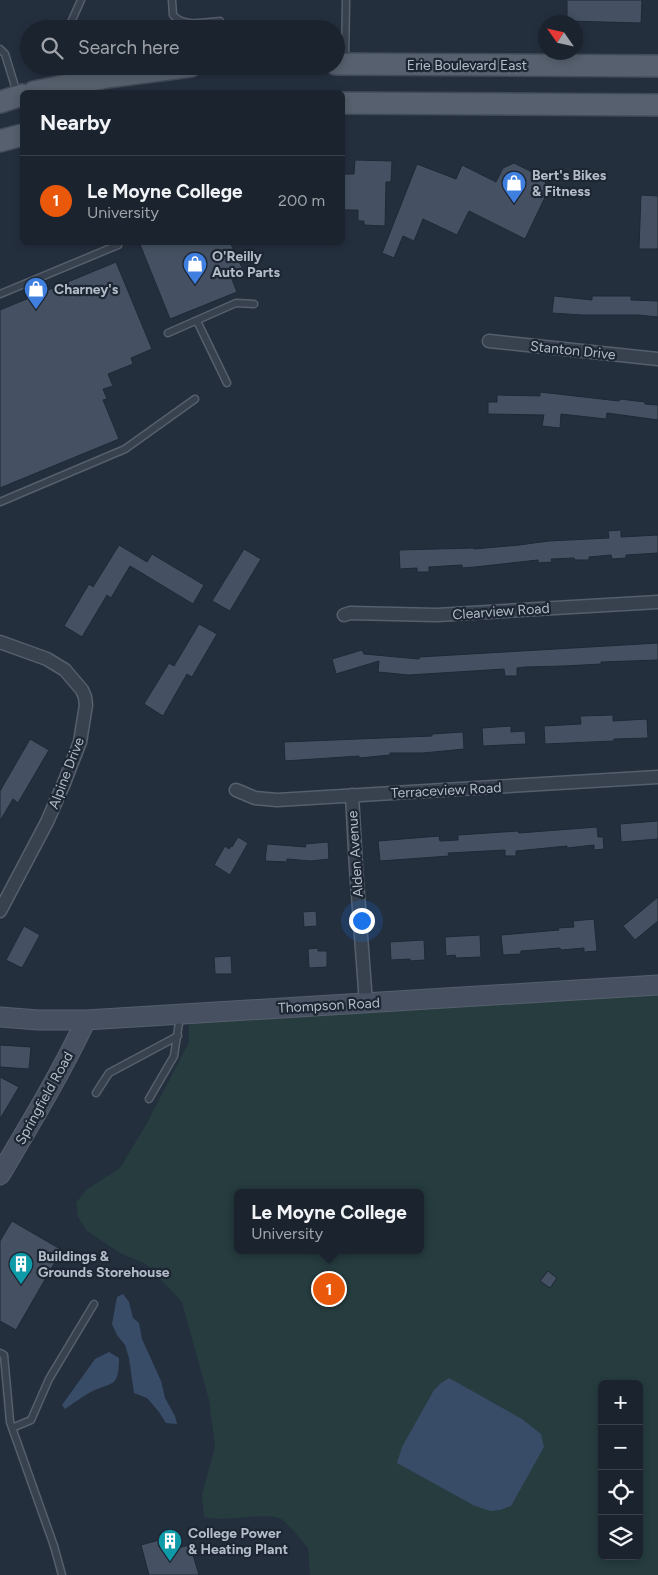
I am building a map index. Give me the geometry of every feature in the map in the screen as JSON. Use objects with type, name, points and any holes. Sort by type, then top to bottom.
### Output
[{"type":"main road","name":"Erie Boulevard East","points":[[345,64],[658,66]]},
{"type":"main road","points":[[40,90],[67,82],[122,75]]},
{"type":"main road","points":[[345,103],[658,105]]},
{"type":"main road","points":[[0,141],[20,136]]},
{"type":"street","name":"Stanton Drive","points":[[489,341],[658,359]]},
{"type":"street","name":"Clearview Road","points":[[344,615],[350,613],[437,616],[658,602]]},
{"type":"street","name":"Alpine Drive","points":[[0,642],[47,659],[64,670],[82,690],[86,704],[80,742],[57,799],[47,822],[0,911]]},
{"type":"street","name":"Terraceview Road","points":[[236,790],[255,798],[277,800],[658,777]]},
{"type":"street","name":"Alden Avenue","points":[[352,795],[366,1003]]},
{"type":"street","name":"Thompson Road","points":[[0,1017],[38,1020],[86,1020],[658,985]]},
{"type":"street","name":"Springfield Road","points":[[0,1175],[45,1098],[86,1020]]},
{"type":"lane","points":[[72,20],[82,0]]},
{"type":"lane","points":[[172,0],[173,16],[178,20]]},
{"type":"lane","points":[[344,20],[346,0]]},
{"type":"lane","points":[[0,49],[5,54],[19,96]]},
{"type":"lane","points":[[0,294],[118,245]]},
{"type":"lane","points":[[168,333],[236,303],[254,304]]},
{"type":"lane","points":[[198,321],[227,383]]},
{"type":"lane","points":[[0,502],[125,449],[195,399]]},
{"type":"lane","points":[[149,1099],[174,1056],[180,1014]]},
{"type":"lane","points":[[96,1093],[109,1073],[178,1036]]},
{"type":"lane","points":[[12,1428],[31,1420],[48,1379],[94,1304]]},
{"type":"lane","points":[[0,1353],[4,1355],[10,1422],[54,1546],[62,1575]]},
{"type":"green space","points":[[658,993],[658,1575],[310,1575],[308,1548],[281,1519],[265,1516],[222,1519],[204,1517],[202,1495],[215,1446],[209,1400],[182,1302],[146,1264],[120,1253],[87,1231],[78,1217],[76,1203],[86,1190],[120,1168],[147,1123],[189,1042],[189,1024]]},
{"type":"water","points":[[123,1294],[129,1302],[133,1318],[139,1323],[142,1339],[161,1381],[165,1398],[175,1416],[177,1424],[166,1423],[147,1398],[134,1393],[129,1358],[125,1345],[117,1335],[112,1324],[117,1297]]},
{"type":"water","points":[[109,1352],[119,1358],[119,1368],[115,1380],[89,1393],[65,1409],[62,1405],[95,1359]]},
{"type":"water","points":[[449,1378],[522,1419],[541,1434],[544,1447],[511,1506],[490,1511],[473,1505],[397,1463],[402,1447],[434,1390]]},
{"type":"building","points":[[567,0],[642,0],[641,23],[583,21],[583,15],[567,15]]},
{"type":"building","points":[[355,160],[392,161],[391,182],[386,182],[385,226],[364,225],[364,221],[358,221],[358,210],[345,210],[345,174],[354,174]]},
{"type":"building","points":[[514,163],[544,178],[548,191],[525,239],[469,211],[457,235],[423,219],[414,241],[403,236],[394,258],[382,253],[417,164],[456,179],[462,165],[496,182],[503,168]]},
{"type":"building","points":[[641,195],[658,196],[658,249],[639,249]]},
{"type":"building","name":"O'Reilly Auto Parts","points":[[140,245],[231,245],[244,272],[231,277],[237,292],[170,319]]},
{"type":"building","points":[[116,262],[152,349],[131,358],[133,364],[108,374],[113,386],[103,389],[107,399],[103,400],[119,439],[0,488],[0,310]]},
{"type":"building","points":[[554,296],[592,300],[592,296],[631,296],[631,300],[658,301],[658,317],[552,313]]},
{"type":"building","points":[[540,392],[619,401],[620,399],[658,405],[658,420],[607,413],[606,419],[561,414],[560,428],[542,426],[544,415],[488,414],[488,402],[497,402],[497,395],[540,396]]},
{"type":"building","points":[[621,530],[621,537],[658,535],[658,553],[626,555],[626,558],[612,559],[611,555],[589,557],[589,560],[575,560],[574,558],[551,559],[552,562],[538,563],[538,560],[462,568],[462,565],[429,567],[429,572],[417,572],[417,568],[400,569],[399,550],[474,549],[549,541],[609,538],[608,531]]},
{"type":"building","points":[[119,545],[147,562],[152,554],[204,585],[193,604],[130,566],[111,598],[107,595],[82,637],[64,626],[89,584],[93,587]]},
{"type":"building","points":[[244,549],[261,559],[230,611],[212,601]]},
{"type":"building","points":[[199,624],[217,634],[192,677],[187,674],[163,716],[144,704],[169,663],[174,666]]},
{"type":"building","points":[[658,643],[658,660],[525,667],[517,668],[517,676],[505,676],[504,669],[409,675],[378,672],[379,661],[336,674],[332,659],[362,650],[364,654],[419,659],[419,657]]},
{"type":"building","points":[[613,715],[613,721],[647,719],[648,738],[545,744],[544,726],[581,724],[580,716]]},
{"type":"building","points":[[511,726],[511,732],[525,731],[526,744],[483,746],[482,728]]},
{"type":"building","points":[[463,732],[464,749],[423,753],[390,753],[390,755],[359,758],[359,756],[285,761],[284,742],[432,736],[432,734]]},
{"type":"building","points":[[30,739],[49,750],[18,803],[13,799],[0,821],[0,791]]},
{"type":"building","points":[[658,821],[658,839],[621,842],[620,824]]},
{"type":"building","points":[[597,827],[598,837],[603,837],[604,849],[594,850],[594,845],[567,848],[567,846],[516,851],[516,856],[505,856],[505,850],[448,853],[449,856],[380,861],[378,841],[439,836],[440,841],[458,840],[458,835],[518,831],[519,833]]},
{"type":"building","points":[[238,837],[248,843],[230,875],[214,865],[225,846],[229,849],[232,847]]},
{"type":"building","points":[[328,842],[329,859],[311,861],[287,859],[287,862],[265,861],[267,844],[306,847],[305,844]]},
{"type":"building","points":[[658,897],[658,921],[635,940],[623,926]]},
{"type":"building","points":[[316,911],[317,926],[304,927],[303,912]]},
{"type":"building","points":[[594,919],[597,951],[584,952],[584,948],[561,950],[560,948],[521,951],[521,954],[503,955],[501,935],[559,930],[558,928],[574,927],[573,921]]},
{"type":"building","points":[[24,926],[40,935],[22,968],[6,960]]},
{"type":"building","points":[[480,935],[481,957],[456,958],[455,955],[446,956],[445,937]]},
{"type":"building","points":[[424,940],[425,960],[391,960],[390,942]]},
{"type":"building","points":[[318,948],[318,951],[327,951],[327,967],[309,968],[308,949]]},
{"type":"building","points":[[231,956],[232,974],[215,974],[214,957]]},
{"type":"building","points":[[0,1045],[31,1047],[29,1069],[0,1067]]},
{"type":"building","points":[[0,1077],[19,1087],[0,1119]]},
{"type":"building","name":"Buildings & Grounds Storehouse","points":[[12,1221],[62,1250],[16,1330],[0,1321],[0,1241]]},
{"type":"building","points":[[548,1271],[557,1278],[550,1288],[540,1281]]},
{"type":"building","name":"College Power & Heating Plant","points":[[174,1536],[178,1548],[190,1545],[199,1575],[149,1575],[141,1545]]},
{"type":"place","name":"Bert's Bikes & Fitness","points":[[514,204]]},
{"type":"place","name":"O'Reilly Auto Parts","points":[[195,285]]},
{"type":"place","name":"Charney's","points":[[36,310]]},
{"type":"place","name":"Buildings & Grounds Storehouse","points":[[21,1285]]},
{"type":"place","name":"Le Moyne College","points":[[329,1289]]},
{"type":"place","name":"College Power & Heating Plant","points":[[170,1562]]}]
